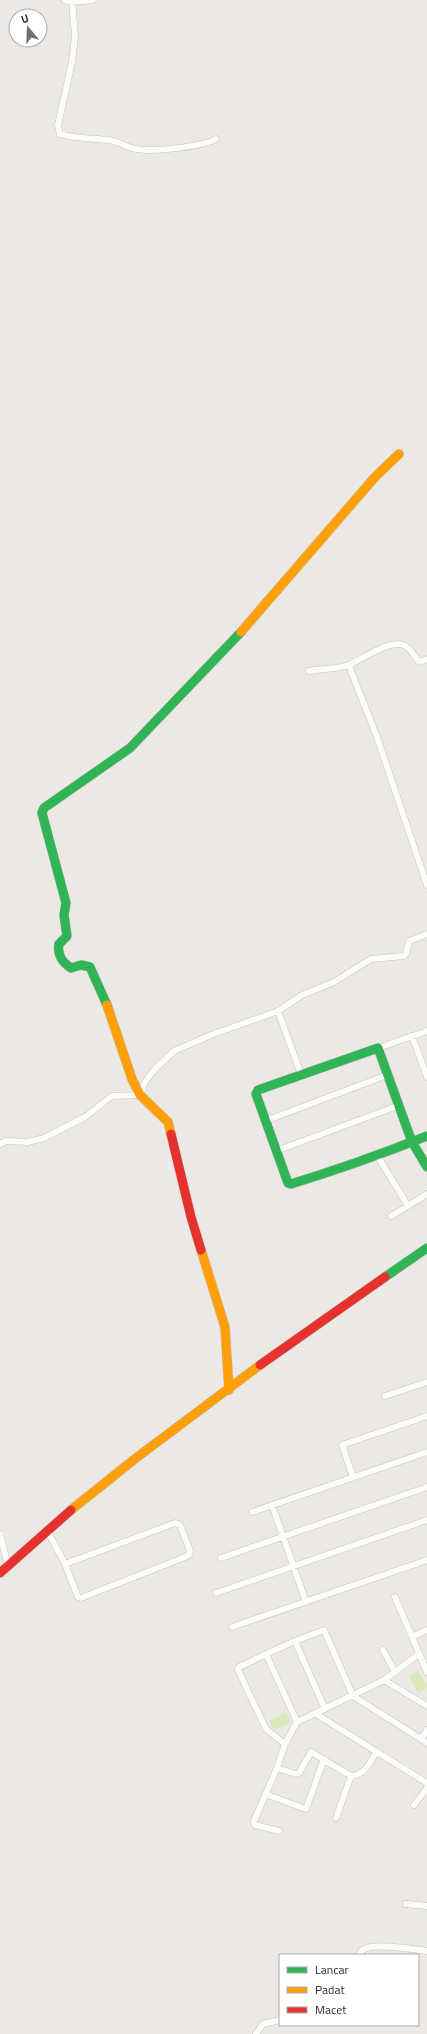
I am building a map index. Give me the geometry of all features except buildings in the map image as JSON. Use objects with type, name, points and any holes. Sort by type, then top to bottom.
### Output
[{"type":"street","points":[[65,0],[93,0]]},
{"type":"street","points":[[72,1],[75,36],[72,62],[58,125],[60,134],[69,137],[110,140],[142,150],[200,145],[216,139]]},
{"type":"street","points":[[229,1390],[225,1327],[191,1217],[168,1122],[140,1095],[132,1079],[108,1007],[90,967],[81,965],[71,968],[64,964],[58,953],[59,944],[67,936],[64,915],[66,903],[42,813],[44,808],[130,748],[228,646],[376,477],[399,454]]},
{"type":"street","points":[[309,671],[350,665],[378,649],[399,644],[407,646],[419,662],[427,659]]},
{"type":"street","points":[[350,665],[350,671],[377,737],[427,885]]},
{"type":"street","points":[[140,1095],[146,1082],[155,1069],[174,1051],[211,1035],[278,1011],[302,995],[334,982],[370,959],[404,956],[406,954],[409,941],[427,934]]},
{"type":"street","points":[[278,1011],[301,1074]]},
{"type":"street","points":[[427,1031],[256,1091],[265,1121],[288,1183],[291,1184],[377,1155],[427,1136]]},
{"type":"street","points":[[412,1036],[427,1077]]},
{"type":"street","points":[[378,1048],[400,1105],[412,1142],[427,1167]]},
{"type":"street","points":[[265,1121],[388,1075]]},
{"type":"street","points":[[0,1144],[6,1141],[28,1142],[44,1138],[85,1117],[112,1096],[140,1095]]},
{"type":"street","points":[[276,1151],[400,1105]]},
{"type":"street","points":[[377,1155],[408,1206]]},
{"type":"street","points":[[391,1216],[427,1194]]},
{"type":"street","points":[[0,1573],[47,1530],[136,1458],[266,1361],[427,1248]]},
{"type":"street","points":[[385,1396],[427,1382]]},
{"type":"street","points":[[353,1477],[342,1445],[427,1416]]},
{"type":"street","points":[[252,1512],[427,1452]]},
{"type":"street","points":[[221,1558],[427,1487]]},
{"type":"street","points":[[272,1505],[306,1602]]},
{"type":"street","points":[[216,1594],[427,1520]]},
{"type":"street","points":[[47,1530],[65,1564],[78,1597],[81,1598],[185,1557],[189,1555],[190,1551],[180,1525],[175,1523],[65,1564]]},
{"type":"street","points":[[0,1534],[8,1566]]},
{"type":"street","points":[[232,1627],[427,1560]]},
{"type":"street","points":[[395,1597],[427,1672]]},
{"type":"street","points":[[284,1744],[266,1729],[238,1670],[242,1666],[266,1654],[324,1630],[353,1696],[427,1743]]},
{"type":"street","points":[[412,1637],[427,1630]]},
{"type":"street","points":[[295,1642],[325,1709]]},
{"type":"street","points":[[383,1650],[395,1672]]},
{"type":"street","points":[[266,1654],[296,1722]]},
{"type":"street","points":[[279,1831],[254,1824],[265,1794],[277,1768],[284,1744],[296,1722],[316,1714],[384,1680],[419,1654]]},
{"type":"street","points":[[384,1680],[427,1706]]},
{"type":"street","points":[[316,1714],[427,1783]]},
{"type":"street","points":[[421,1739],[427,1730]]},
{"type":"street","points":[[277,1768],[296,1774],[299,1773],[309,1753],[315,1754],[351,1776],[362,1773],[376,1752]]},
{"type":"street","points":[[265,1794],[306,1809],[324,1759]]},
{"type":"street","points":[[336,1818],[351,1776]]},
{"type":"street","points":[[414,1805],[427,1788]]},
{"type":"street","points":[[406,1904],[427,1906]]},
{"type":"street","points":[[360,1954],[362,1950],[368,1947],[402,1948],[427,1951]]},
{"type":"street","points":[[256,2034],[263,2024],[279,2020]]},
{"type":"green space","points":[[418,1671],[427,1688],[418,1693],[409,1676]]},
{"type":"green space","points":[[286,1712],[291,1722],[274,1730],[269,1721]]},
{"type":"traffic: fast","points":[[107,1005],[90,967],[81,965],[71,968],[63,961],[60,955],[59,944],[67,936],[64,915],[66,903],[42,813],[44,808],[130,748],[241,632]]},
{"type":"traffic: fast","points":[[427,1136],[410,1143],[359,1162],[291,1184],[288,1183],[256,1094],[258,1090],[378,1048],[412,1142],[427,1167]]},
{"type":"traffic: fast","points":[[385,1277],[427,1248]]},
{"type":"traffic: slow","points":[[241,632],[375,477],[399,454]]},
{"type":"traffic: slow","points":[[107,1005],[132,1079],[140,1095],[168,1122],[171,1134]]},
{"type":"traffic: slow","points":[[201,1250],[225,1327],[229,1390]]},
{"type":"traffic: slow","points":[[71,1510],[136,1458],[260,1365]]},
{"type":"traffic: jam","points":[[171,1134],[191,1217],[201,1250]]},
{"type":"traffic: jam","points":[[260,1365],[385,1277]]},
{"type":"traffic: jam","points":[[0,1573],[71,1510]]}]
